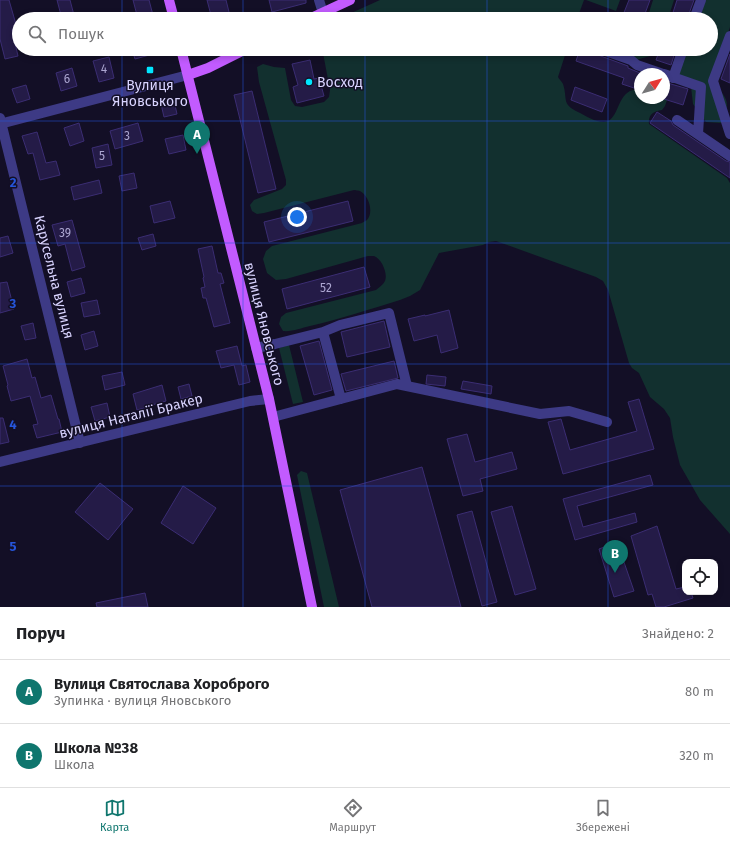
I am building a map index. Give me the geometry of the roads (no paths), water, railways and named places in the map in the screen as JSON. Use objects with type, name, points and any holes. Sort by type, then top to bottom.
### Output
[{"type":"main road","points":[[169,0],[172,12]]},
{"type":"main road","points":[[325,12],[350,0]]},
{"type":"main road","name":"вулиця Яновського","points":[[183,56],[269,399],[312,607]]},
{"type":"main road","points":[[188,75],[208,68],[232,56]]},
{"type":"street","points":[[319,0],[323,12]]},
{"type":"street","points":[[696,12],[700,0]]},
{"type":"street","points":[[730,36],[713,81],[730,134]]},
{"type":"street","points":[[620,56],[646,68]]},
{"type":"street","points":[[670,70],[679,56]]},
{"type":"street","points":[[0,122],[188,75]]},
{"type":"street","points":[[670,76],[701,87],[698,134]]},
{"type":"street","points":[[677,120],[730,156]]},
{"type":"street","name":"Карусельна вулиця","points":[[0,122],[80,443]]},
{"type":"street","points":[[256,348],[323,332],[340,325],[389,313],[407,386]]},
{"type":"street","points":[[323,332],[341,399]]},
{"type":"street","points":[[273,417],[397,384],[540,414],[569,411],[607,422]]},
{"type":"street","name":"вулиця Наталії Бракер","points":[[0,462],[250,401],[269,399]]},
{"type":"place","name":"Вулиця Яновського","points":[[150,70]]},
{"type":"place","name":"Восход","points":[[309,82]]},
{"type":"place","name":"Вулиця Святослава Хороброго","points":[[197,154]]},
{"type":"place","name":"Школа №38","points":[[615,573]]}]
